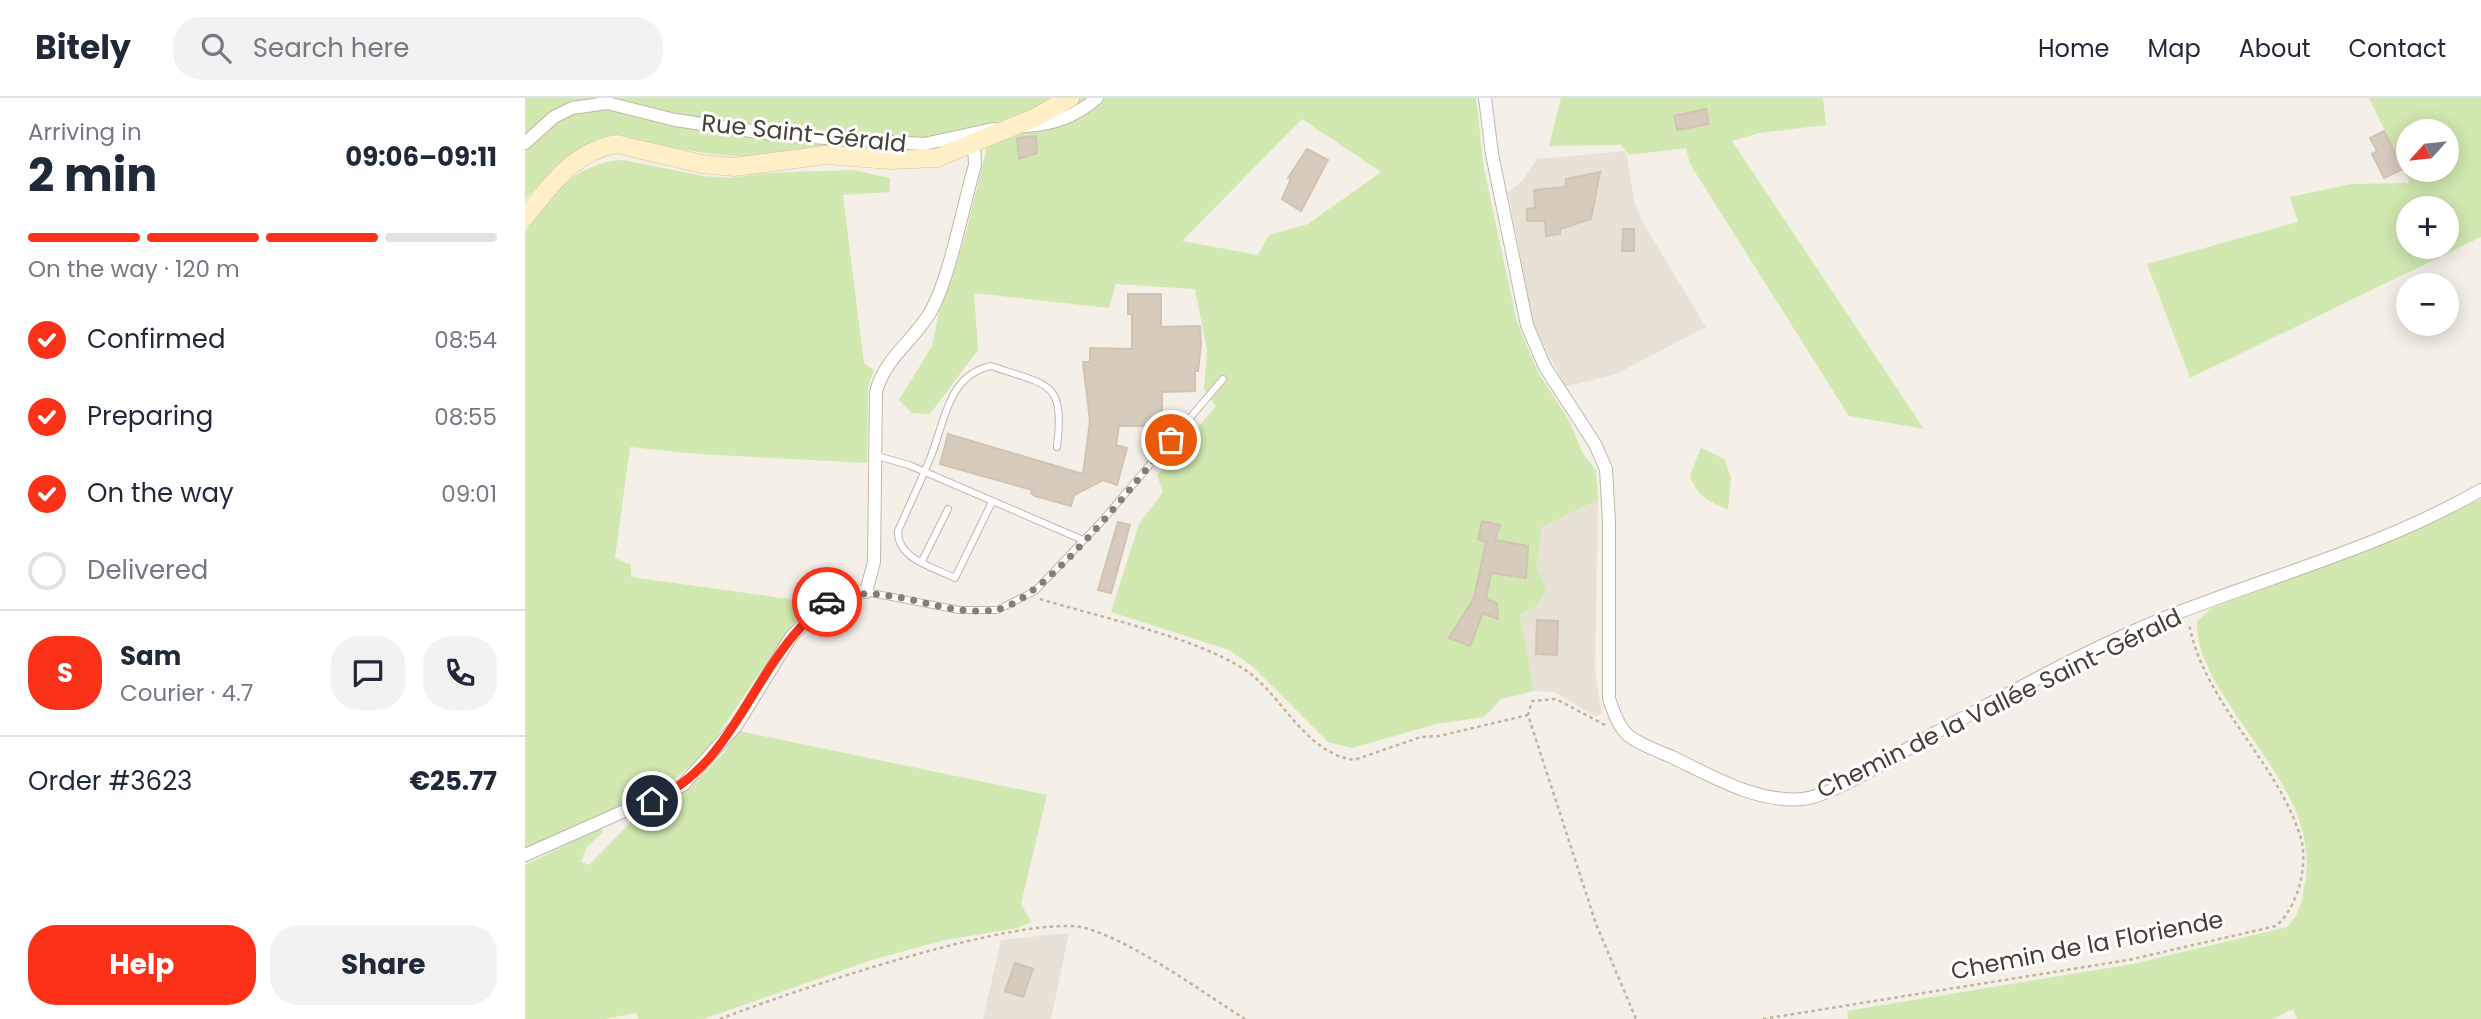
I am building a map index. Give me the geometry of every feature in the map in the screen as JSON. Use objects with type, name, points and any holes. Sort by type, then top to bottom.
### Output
[{"type":"street","points":[[525,217],[569,165],[587,152],[616,144],[702,164],[734,167],[826,155],[890,160],[937,158],[1037,117],[1070,98]]},
{"type":"street","name":"Rue Saint-Gérald","points":[[525,143],[554,117],[572,108],[607,103],[675,120],[747,131],[924,144],[971,132],[1057,122],[1080,112],[1097,98]]},
{"type":"street","points":[[1485,98],[1492,154],[1527,325],[1545,367],[1595,444],[1606,469],[1609,523],[1609,699],[1621,727]]},
{"type":"street","points":[[525,855],[683,785],[736,726],[792,637],[821,605],[848,593],[866,592],[874,562],[876,391],[891,359],[923,324],[935,301],[975,166],[974,144]]},
{"type":"street","name":"Chemin de la Vallée Saint-Gérald","points":[[1621,727],[1641,742],[1735,786],[1787,799],[1804,799],[1832,789],[1982,708],[2134,632],[2187,610],[2363,548],[2481,490]]},
{"type":"lane","points":[[992,502],[955,578],[903,551],[898,543],[898,531],[924,472],[952,394],[965,379],[991,366],[1049,387],[1058,398],[1060,419],[1057,447]]},
{"type":"lane","points":[[866,592],[959,610],[997,610],[1035,591],[1223,379]]},
{"type":"lane","points":[[877,456],[924,472],[1083,540]]},
{"type":"lane","points":[[922,561],[948,509]]},
{"type":"path","points":[[1026,595],[1204,650],[1245,670],[1319,746],[1343,759],[1354,760],[1421,737],[1439,736],[1528,715]]},
{"type":"path","name":"Chemin de la Floriende","points":[[1763,1019],[2128,960],[2276,926],[2290,913],[2302,868],[2299,831],[2280,793],[2199,660],[2187,610]]},
{"type":"path","points":[[1621,727],[1612,729],[1556,699],[1532,701],[1528,715],[1596,925],[1636,1019]]},
{"type":"path","points":[[720,1019],[818,983],[994,936],[1062,926],[1088,928],[1137,953],[1245,1019]]},
{"type":"shaded area","points":[[1626,151],[1634,200],[1642,221],[1706,327],[1616,374],[1565,387],[1532,321],[1508,192],[1522,181],[1537,159]]},
{"type":"shaded area","points":[[1598,500],[1595,672],[1602,714],[1595,716],[1555,692],[1534,691],[1520,615],[1537,606],[1536,567],[1542,527]]},
{"type":"shaded area","points":[[1069,933],[1051,1019],[983,1019],[1001,940]]},
{"type":"green space","points":[[525,98],[1476,98],[1484,169],[1517,322],[1538,372],[1570,422],[1583,454],[1596,470],[1598,500],[1542,527],[1536,567],[1546,589],[1537,606],[1520,615],[1534,691],[1501,699],[1484,717],[1436,724],[1352,748],[1328,742],[1253,667],[1229,650],[1111,612],[1139,524],[1163,492],[1157,475],[1216,406],[1204,389],[1207,350],[1195,289],[1116,284],[1109,308],[974,293],[978,350],[930,414],[912,413],[899,400],[932,346],[940,308],[964,240],[986,151],[977,127],[900,148],[820,146],[743,157],[620,138],[597,139],[565,160],[525,199]],"holes":[[[1302,119],[1381,172],[1308,224],[1269,235],[1258,255],[1182,241]]]},
{"type":"green space","points":[[1561,98],[1823,98],[1826,125],[1759,133],[1732,141],[1924,429],[1849,416],[1690,164],[1686,148],[1629,155],[1621,145],[1549,146]]},
{"type":"green space","points":[[2369,98],[2481,98],[2481,237],[2459,248],[2459,196],[2396,196],[2396,259],[2436,259],[2407,273],[2396,273],[2396,278],[2190,378],[2147,264],[2298,222],[2290,197],[2351,184],[2459,182],[2459,119],[2396,119],[2396,154]]},
{"type":"green space","points":[[623,160],[703,176],[731,178],[765,173],[853,170],[890,178],[890,192],[843,195],[864,363],[874,370],[868,387],[867,463],[698,454],[630,447],[615,558],[631,565],[631,577],[790,599],[802,610],[705,754],[665,787],[525,851],[525,232],[554,193],[578,174],[607,162]]},
{"type":"green space","points":[[1701,448],[1724,459],[1731,477],[1728,510],[1704,497],[1693,482],[1690,475]]},
{"type":"green space","points":[[2481,499],[2481,1019],[2297,1019],[2293,1009],[2273,1019],[1848,1019],[1847,1011],[2133,964],[2287,927],[2298,912],[2305,883],[2307,856],[2302,831],[2281,782],[2212,675],[2201,649],[2197,621],[2212,608],[2406,535]]},
{"type":"green space","points":[[739,731],[1047,795],[1021,904],[1031,922],[1017,928],[945,940],[875,959],[703,1019],[638,1019],[636,1013],[605,1019],[525,1019],[525,865],[600,828],[603,832],[586,848],[581,862],[589,865],[634,819],[690,788],[726,750]]},
{"type":"building","points":[[1706,109],[1709,124],[1677,130],[1674,116]]},
{"type":"building","points":[[2384,131],[2396,155],[2396,172],[2384,178],[2372,154],[2377,151],[2370,138]]},
{"type":"building","points":[[1036,136],[1037,153],[1019,159],[1017,138]]},
{"type":"building","points":[[1307,149],[1328,160],[1301,211],[1282,199],[1291,179],[1288,178]]},
{"type":"building","points":[[1600,172],[1591,219],[1560,229],[1560,234],[1546,236],[1545,221],[1527,221],[1527,209],[1535,208],[1534,190],[1566,187],[1566,179]]},
{"type":"building","points":[[1623,229],[1634,229],[1634,251],[1622,251]]},
{"type":"building","points":[[1128,294],[1161,294],[1161,327],[1200,326],[1201,345],[1198,371],[1195,371],[1195,391],[1162,392],[1162,426],[1119,426],[1116,445],[1127,448],[1117,485],[1103,480],[1074,495],[1071,506],[1035,496],[1031,493],[1032,490],[940,464],[948,434],[1083,474],[1090,421],[1083,362],[1090,362],[1090,348],[1132,349],[1132,314],[1128,314]]},
{"type":"building","points":[[1482,521],[1500,525],[1495,540],[1528,546],[1526,578],[1491,573],[1486,599],[1497,603],[1498,619],[1483,613],[1470,646],[1449,638],[1474,598],[1486,542],[1478,539]]},
{"type":"building","points":[[1118,522],[1130,525],[1111,593],[1098,590]]},
{"type":"building","points":[[1537,620],[1558,621],[1557,655],[1536,654]]},
{"type":"building","points":[[1015,963],[1033,969],[1023,997],[1005,991]]},
{"type":"way so far","points":[[827,602],[848,593],[866,592],[959,610],[997,610],[1035,591],[1101,522],[1171,440]]},
{"type":"route","points":[[652,801],[683,785],[715,752],[736,726],[792,637],[821,605],[827,602]]}]
